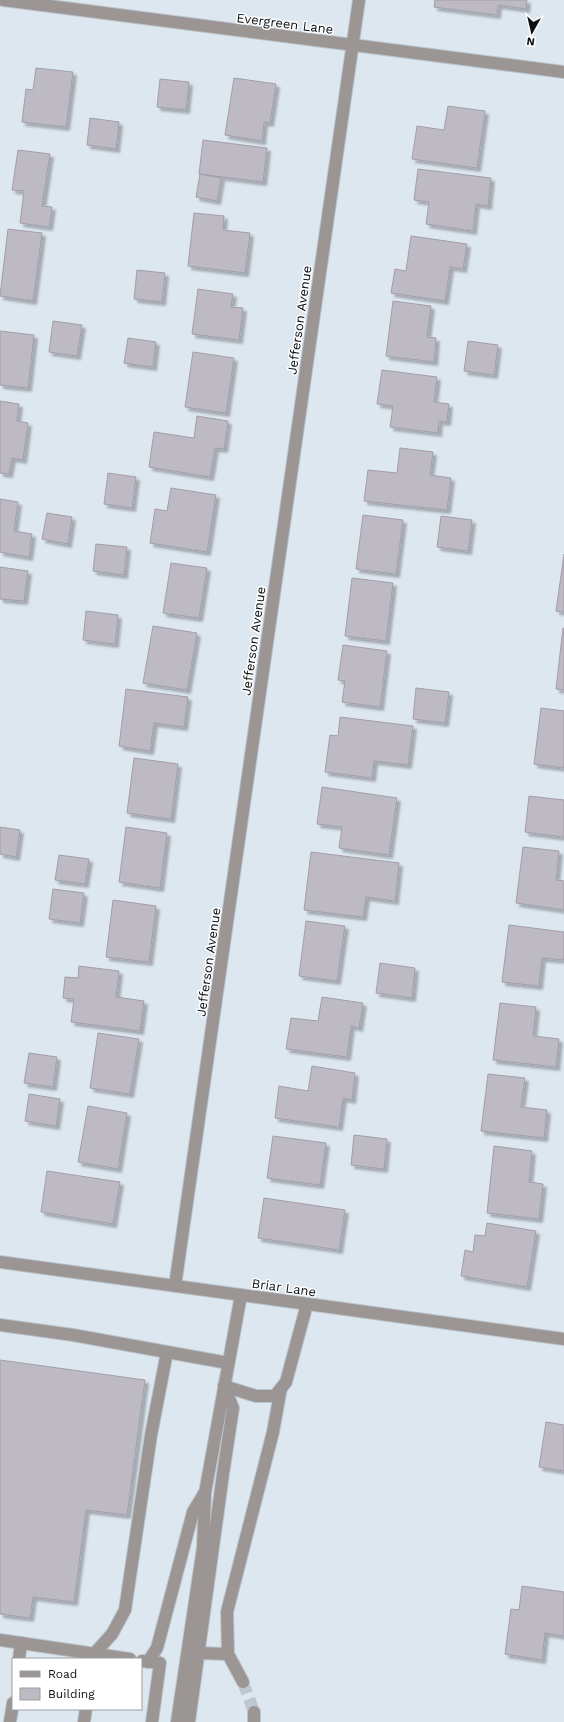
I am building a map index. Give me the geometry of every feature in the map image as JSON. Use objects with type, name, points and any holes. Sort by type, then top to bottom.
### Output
[{"type":"street","name":"Evergreen Lane","points":[[3,0],[564,72]]},
{"type":"street","name":"Jefferson Avenue","points":[[175,1286],[359,0]]},
{"type":"street","name":"Briar Lane","points":[[0,1262],[564,1340]]},
{"type":"street","points":[[177,1722],[203,1548],[205,1492],[241,1295]]},
{"type":"street","points":[[242,1682],[228,1654],[227,1612],[273,1432],[278,1392],[286,1382],[307,1304]]},
{"type":"street","points":[[0,1325],[73,1335],[228,1363]]},
{"type":"street","points":[[93,1656],[112,1634],[125,1610],[151,1435],[167,1352]]},
{"type":"street","points":[[224,1386],[256,1396],[278,1392]]},
{"type":"street","points":[[189,1722],[234,1408],[224,1386]]},
{"type":"street","points":[[144,1661],[157,1648],[193,1512],[205,1492]]},
{"type":"street","points":[[0,1640],[93,1656],[118,1658]]},
{"type":"street","points":[[19,1658],[21,1643]]},
{"type":"street","points":[[198,1653],[228,1654]]},
{"type":"street","points":[[144,1661],[160,1663],[152,1722]]},
{"type":"street","points":[[10,1722],[12,1709]]},
{"type":"street","points":[[84,1722],[86,1710]]},
{"type":"building","points":[[435,0],[527,0],[526,9],[498,5],[497,15],[434,7]]},
{"type":"building","points":[[36,68],[73,72],[66,127],[22,122],[26,89],[33,90]]},
{"type":"building","points":[[234,78],[276,84],[270,123],[264,122],[262,141],[225,135]]},
{"type":"building","points":[[160,79],[189,82],[186,110],[157,107]]},
{"type":"building","points":[[448,106],[485,111],[477,168],[412,159],[417,126],[444,130]]},
{"type":"building","points":[[90,118],[119,122],[116,149],[87,145]]},
{"type":"building","points":[[203,140],[267,148],[263,182],[199,174]]},
{"type":"building","points":[[18,150],[50,154],[42,206],[52,207],[49,227],[20,223],[24,191],[12,190]]},
{"type":"building","points":[[418,169],[491,178],[488,206],[476,204],[473,231],[426,224],[429,202],[414,200]]},
{"type":"building","points":[[200,174],[221,178],[217,201],[196,197]]},
{"type":"building","points":[[194,213],[224,216],[223,230],[250,233],[245,273],[188,266]]},
{"type":"building","points":[[8,229],[42,233],[33,301],[0,296]]},
{"type":"building","points":[[411,236],[467,244],[463,269],[450,267],[445,301],[391,293],[395,269],[406,271]]},
{"type":"building","points":[[137,270],[165,273],[162,302],[134,299]]},
{"type":"building","points":[[198,289],[233,294],[231,307],[243,308],[239,340],[192,334]]},
{"type":"building","points":[[393,301],[431,306],[427,337],[436,338],[434,362],[386,356]]},
{"type":"building","points":[[53,321],[82,325],[77,356],[49,352]]},
{"type":"building","points":[[0,331],[34,335],[28,388],[0,385]]},
{"type":"building","points":[[128,338],[156,342],[153,367],[124,363]]},
{"type":"building","points":[[468,341],[498,345],[494,375],[464,371]]},
{"type":"building","points":[[193,352],[234,358],[226,413],[185,407]]},
{"type":"building","points":[[382,370],[437,377],[434,402],[449,404],[447,422],[439,421],[438,433],[390,427],[393,406],[377,404]]},
{"type":"building","points":[[0,401],[19,404],[17,421],[28,423],[23,460],[12,458],[9,474],[0,473]]},
{"type":"building","points":[[197,416],[228,421],[224,449],[215,448],[210,477],[149,467],[154,432],[194,438]]},
{"type":"building","points":[[400,448],[433,452],[430,475],[451,478],[447,510],[364,501],[368,470],[397,473]]},
{"type":"building","points":[[108,473],[136,477],[132,508],[104,504]]},
{"type":"building","points":[[171,488],[216,495],[207,552],[150,543],[155,509],[167,511]]},
{"type":"building","points":[[0,499],[18,502],[14,531],[32,534],[29,557],[0,552]]},
{"type":"building","points":[[47,513],[72,517],[68,544],[42,539]]},
{"type":"building","points":[[363,515],[403,520],[396,574],[356,569]]},
{"type":"building","points":[[441,516],[472,520],[468,551],[437,547]]},
{"type":"building","points":[[96,544],[127,547],[124,575],[93,571]]},
{"type":"building","points":[[564,554],[564,612],[556,611]]},
{"type":"building","points":[[171,563],[207,568],[199,618],[163,613]]},
{"type":"building","points":[[0,567],[28,571],[24,601],[0,599]]},
{"type":"building","points":[[352,578],[393,583],[386,641],[345,636]]},
{"type":"building","points":[[86,611],[118,615],[115,644],[83,640]]},
{"type":"building","points":[[153,626],[197,633],[187,690],[143,683]]},
{"type":"building","points":[[564,628],[564,690],[556,689]]},
{"type":"building","points":[[343,645],[387,651],[380,707],[342,702],[345,681],[338,680]]},
{"type":"building","points":[[416,688],[449,692],[445,723],[413,719]]},
{"type":"building","points":[[126,689],[188,697],[184,727],[154,723],[150,751],[119,746]]},
{"type":"building","points":[[541,708],[564,711],[564,768],[534,764]]},
{"type":"building","points":[[340,717],[413,726],[408,765],[374,761],[372,778],[325,772],[330,735],[338,736]]},
{"type":"building","points":[[134,758],[178,764],[171,819],[127,813]]},
{"type":"building","points":[[322,787],[397,798],[389,855],[339,848],[342,827],[317,824]]},
{"type":"building","points":[[529,796],[564,800],[564,837],[525,832]]},
{"type":"building","points":[[0,827],[20,830],[16,857],[0,854]]},
{"type":"building","points":[[126,827],[167,833],[160,888],[119,882]]},
{"type":"building","points":[[523,847],[559,851],[556,880],[564,881],[564,910],[516,903]]},
{"type":"building","points":[[311,852],[399,863],[395,901],[366,897],[363,917],[304,910]]},
{"type":"building","points":[[59,855],[89,859],[85,884],[55,880]]},
{"type":"building","points":[[53,889],[84,893],[80,923],[49,919]]},
{"type":"building","points":[[113,900],[156,906],[149,962],[106,957]]},
{"type":"building","points":[[306,921],[345,926],[337,981],[299,976]]},
{"type":"building","points":[[509,925],[564,932],[564,960],[542,958],[539,986],[502,982]]},
{"type":"building","points":[[380,963],[415,968],[412,998],[376,993]]},
{"type":"building","points":[[79,966],[119,971],[116,997],[144,1001],[140,1031],[71,1022],[74,999],[63,998],[65,977],[78,978]]},
{"type":"building","points":[[322,997],[363,1003],[359,1028],[351,1026],[347,1057],[286,1049],[291,1018],[318,1021]]},
{"type":"building","points":[[500,1003],[536,1007],[533,1036],[559,1039],[556,1067],[493,1060]]},
{"type":"building","points":[[98,1033],[139,1039],[130,1094],[90,1088]]},
{"type":"building","points":[[29,1053],[57,1057],[53,1087],[24,1083]]},
{"type":"building","points":[[312,1066],[355,1073],[352,1100],[343,1098],[339,1127],[275,1118],[279,1086],[308,1091]]},
{"type":"building","points":[[488,1074],[525,1078],[521,1107],[547,1110],[544,1138],[481,1131]]},
{"type":"building","points":[[29,1094],[60,1099],[56,1126],[25,1121]]},
{"type":"building","points":[[88,1106],[127,1113],[118,1169],[78,1162]]},
{"type":"building","points":[[354,1135],[387,1139],[384,1169],[351,1165]]},
{"type":"building","points":[[273,1136],[326,1143],[320,1185],[267,1178]]},
{"type":"building","points":[[494,1146],[532,1151],[529,1182],[543,1184],[539,1219],[487,1213]]},
{"type":"building","points":[[47,1171],[120,1182],[113,1224],[41,1212]]},
{"type":"building","points":[[264,1198],[345,1210],[339,1250],[258,1238]]},
{"type":"building","points":[[487,1223],[536,1231],[527,1287],[461,1276],[465,1250],[473,1252],[475,1235],[485,1236]]},
{"type":"building","points":[[0,1360],[145,1380],[127,1515],[86,1510],[74,1602],[33,1597],[30,1618],[0,1614]]},
{"type":"building","points":[[546,1422],[564,1425],[564,1471],[539,1467]]},
{"type":"building","points":[[522,1586],[564,1592],[564,1636],[545,1633],[542,1660],[505,1654],[511,1609],[519,1610]]},
{"type":"tunnel","points":[[243,1682],[254,1712]]}]
